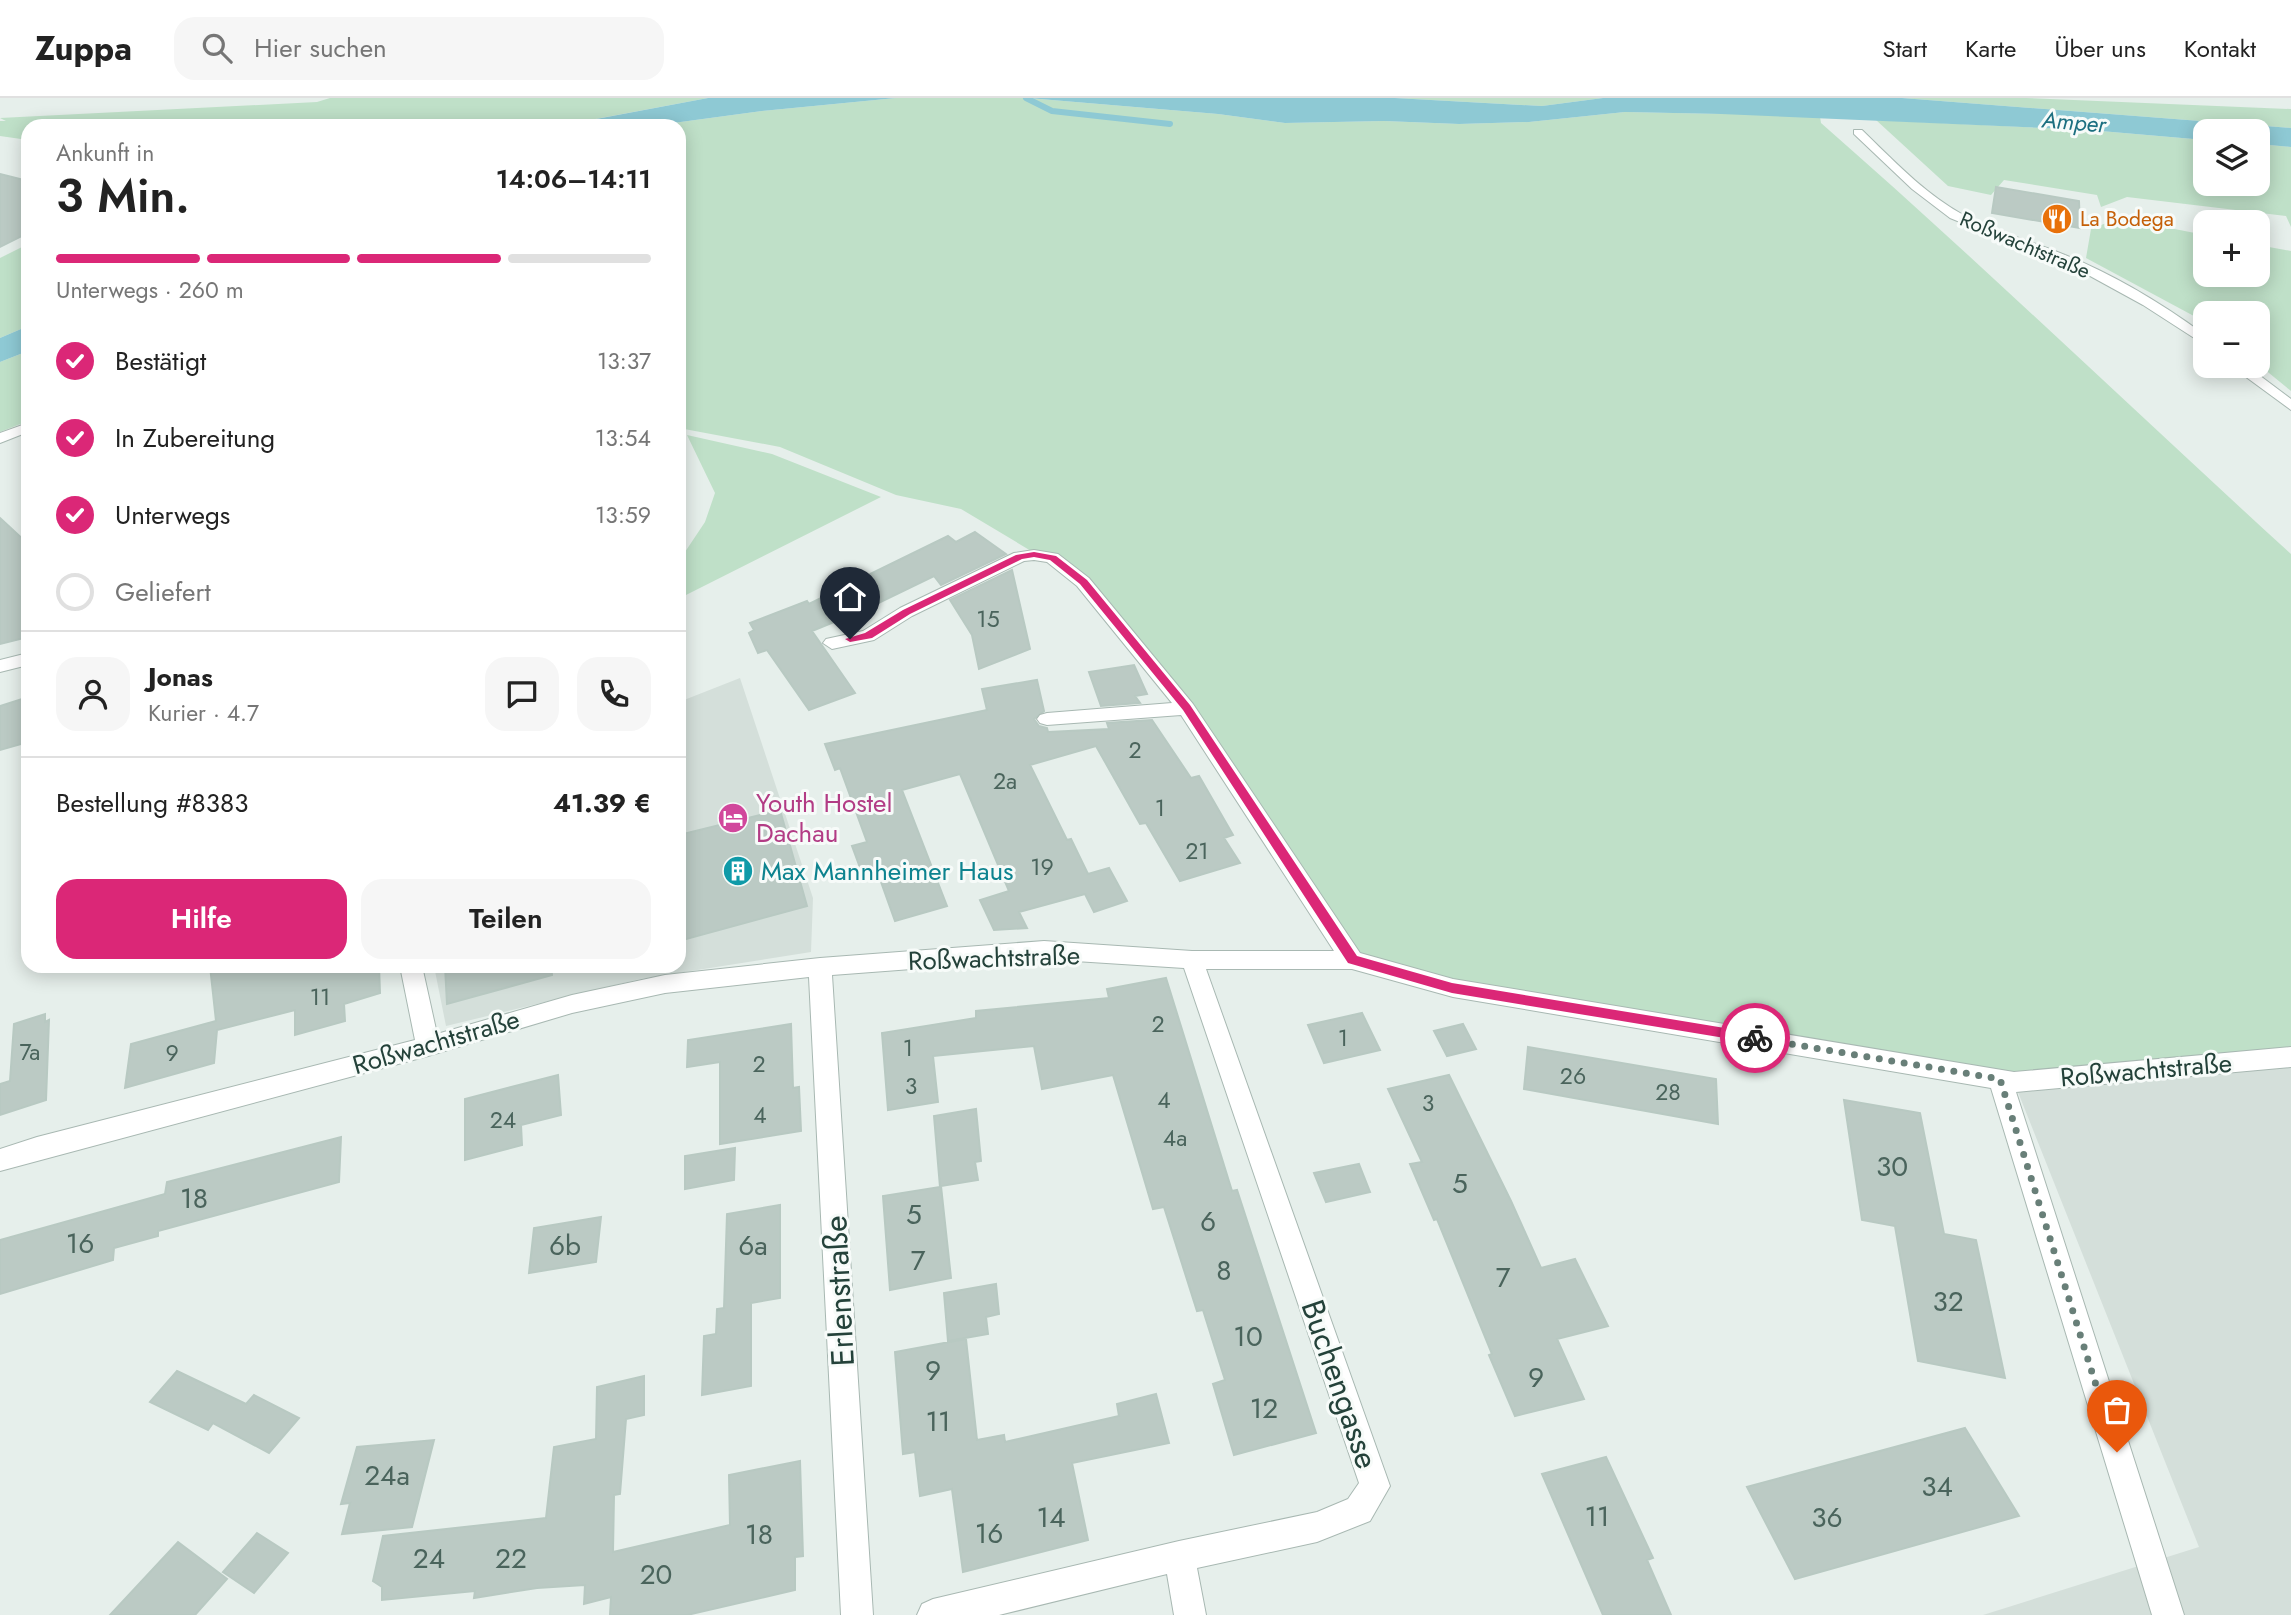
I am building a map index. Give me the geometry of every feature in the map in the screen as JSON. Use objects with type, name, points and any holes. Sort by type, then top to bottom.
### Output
[{"type":"street","name":"Roßwachtstraße","points":[[1858,132],[1930,198],[1956,216],[1996,235],[2076,264],[2151,304],[2193,333]]},
{"type":"street","points":[[2254,378],[2291,406]]},
{"type":"street","points":[[0,438],[21,430]]},
{"type":"street","points":[[832,643],[868,636],[906,612],[1020,557],[1034,555],[1052,558],[1083,582],[1186,708],[1352,960]]},
{"type":"street","points":[[0,666],[21,661]]},
{"type":"street","points":[[1047,719],[1186,708]]},
{"type":"street","name":"Roßwachtstraße","points":[[0,1160],[428,1046],[572,1004],[665,984],[820,967],[1044,950],[1192,960],[1352,960],[1452,988],[2014,1082],[2291,1057]]},
{"type":"street","name":"Buchengasse","points":[[933,1615],[1179,1556],[1317,1527],[1360,1510],[1375,1486],[1192,960]]},
{"type":"street","name":"Erlenstraße","points":[[820,967],[857,1615]]},
{"type":"street","points":[[412,973],[428,1046]]},
{"type":"street","points":[[2000,1079],[2168,1615]]},
{"type":"street","points":[[1179,1556],[1191,1615]]},
{"type":"shaded area","name":"Youth Hostel Dachau","points":[[740,678],[813,898],[811,952],[686,972],[686,699]]},
{"type":"shaded area","name":"Youth Hostel Dachau","points":[[435,973],[678,973],[640,979],[446,1026]]},
{"type":"shaded area","points":[[2291,1057],[2291,1615],[1983,1615],[2199,1547],[2014,1082]]},
{"type":"green space","points":[[330,98],[708,98],[596,119],[21,119],[21,139],[0,136],[0,121],[6,121],[0,118],[317,102]]},
{"type":"green space","points":[[896,98],[1028,98],[1218,114],[1285,123],[1384,121],[1459,124],[1529,122],[1625,112],[1721,114],[1817,98],[1821,123],[1940,229],[2291,554],[2291,1057],[2014,1082],[1453,988],[1352,960],[1198,724],[1083,582],[961,509],[896,495],[780,447],[686,429],[686,121]]},
{"type":"green space","points":[[1395,98],[1603,98],[1542,106]]},
{"type":"green space","points":[[1902,98],[2026,98],[2291,109],[2291,128],[2270,126],[2270,119],[2193,120]]},
{"type":"green space","points":[[1876,120],[2089,130],[2193,139],[2193,196],[2270,196],[2270,145],[2291,147],[2291,227],[2286,216],[2270,214],[2270,210],[2236,210],[2127,197],[2101,207],[2097,195],[2004,180],[1991,195],[1948,186]]},
{"type":"green space","points":[[2119,218],[2193,233],[2193,287],[2270,287],[2270,247],[2291,251],[2291,391],[2270,374],[2270,301],[2193,301],[2193,316],[2086,258],[2091,229]]},
{"type":"green space","points":[[21,248],[21,329],[0,338],[0,258]]},
{"type":"green space","points":[[21,354],[21,424],[0,432],[0,362]]},
{"type":"green space","points":[[687,435],[772,454],[881,497],[686,595],[686,550],[705,522],[715,493]]},
{"type":"water","points":[[708,98],[896,98],[686,121],[686,119],[596,119]]},
{"type":"water","name":"Amper","points":[[1028,98],[1395,98],[1542,106],[1603,98],[1902,98],[2193,120],[2193,139],[2089,130],[1721,114],[1625,112],[1529,122],[1459,124],[1384,121],[1285,123],[1218,114]]},
{"type":"water","points":[[2270,126],[2291,128],[2291,147],[2270,145]]},
{"type":"water","points":[[21,329],[21,354],[0,362],[0,338]]},
{"type":"building","points":[[0,174],[21,179],[21,236],[0,247]]},
{"type":"building","points":[[1996,187],[2079,201],[2080,228],[1992,213]]},
{"type":"building","points":[[0,518],[21,538],[21,639],[0,644]]},
{"type":"building","points":[[975,532],[1006,554],[941,585],[934,576],[812,631],[855,693],[809,710],[767,650],[758,653],[749,633],[754,630],[750,623],[807,601],[809,604],[948,536],[956,542]]},
{"type":"building","points":[[1012,570],[1030,649],[979,669],[972,635],[950,600]]},
{"type":"building","points":[[1134,665],[1147,694],[1135,696],[1140,703],[1101,706],[1089,672]]},
{"type":"building","points":[[1037,680],[1044,711],[1034,719],[1039,726],[1047,728],[1048,732],[1109,729],[1107,723],[1152,720],[1191,778],[1199,776],[1233,835],[1224,838],[1240,863],[1180,881],[1146,823],[1140,824],[1096,746],[1030,765],[1067,840],[1071,839],[1088,874],[1109,868],[1127,901],[1094,912],[1085,894],[1019,912],[1027,928],[994,930],[980,900],[1009,891],[960,774],[902,790],[947,906],[895,921],[876,868],[862,873],[852,846],[867,842],[840,768],[835,770],[825,744],[987,710],[982,689]]},
{"type":"building","points":[[21,699],[21,744],[0,750],[0,706]]},
{"type":"building","name":"Max Mannheimer Haus","points":[[780,810],[807,906],[686,939],[686,833]]},
{"type":"building","points":[[211,973],[379,973],[380,993],[344,1004],[345,1021],[295,1035],[295,1010],[217,1030],[214,1063],[125,1088],[131,1044],[216,1021]]},
{"type":"building","points":[[445,973],[552,973],[552,975],[447,1004]]},
{"type":"building","points":[[1166,978],[1232,1191],[1237,1190],[1316,1433],[1234,1455],[1213,1384],[1225,1380],[1203,1310],[1197,1311],[1164,1207],[1153,1209],[1113,1075],[1042,1089],[1034,1046],[933,1056],[938,1102],[888,1110],[882,1033],[976,1018],[976,1011],[1109,998],[1107,989]]},
{"type":"building","points":[[1362,1013],[1380,1050],[1324,1063],[1308,1025]]},
{"type":"building","points":[[45,1014],[45,1022],[49,1020],[46,1100],[0,1115],[0,1084],[10,1081],[14,1024]]},
{"type":"building","points":[[791,1024],[793,1088],[799,1087],[801,1131],[720,1144],[720,1062],[687,1067],[688,1040]]},
{"type":"building","points":[[1463,1024],[1476,1049],[1447,1056],[1434,1031]]},
{"type":"building","points":[[1528,1047],[1716,1079],[1718,1124],[1524,1089]]},
{"type":"building","points":[[558,1075],[561,1115],[521,1125],[522,1145],[465,1160],[465,1099]]},
{"type":"building","points":[[1449,1075],[1541,1268],[1575,1259],[1608,1326],[1557,1339],[1584,1399],[1515,1416],[1489,1355],[1492,1354],[1437,1219],[1434,1220],[1410,1164],[1422,1162],[1388,1089]]},
{"type":"building","points":[[1844,1100],[1920,1113],[1944,1234],[1976,1240],[2005,1378],[1918,1361],[1895,1226],[1862,1220]]},
{"type":"building","points":[[976,1109],[981,1161],[975,1162],[978,1180],[941,1186],[951,1278],[890,1290],[883,1196],[940,1187],[934,1116]]},
{"type":"building","points":[[341,1137],[339,1182],[158,1231],[158,1236],[114,1248],[113,1260],[0,1294],[0,1240],[165,1194],[167,1182]]},
{"type":"building","points":[[735,1148],[734,1180],[685,1189],[685,1156]]},
{"type":"building","points":[[1359,1164],[1370,1192],[1326,1202],[1314,1173]]},
{"type":"building","points":[[780,1205],[780,1298],[751,1303],[751,1386],[702,1395],[704,1336],[716,1334],[717,1309],[724,1308],[727,1214]]},
{"type":"building","points":[[601,1217],[596,1262],[529,1273],[534,1228]]},
{"type":"building","points":[[996,1284],[999,1314],[986,1317],[988,1334],[948,1341],[944,1293]]},
{"type":"building","points":[[966,1339],[977,1440],[1004,1435],[1005,1442],[1119,1416],[1117,1404],[1156,1394],[1169,1443],[1072,1463],[1088,1540],[963,1572],[952,1489],[920,1496],[915,1452],[903,1454],[895,1352]]},
{"type":"building","points":[[177,1371],[246,1404],[254,1395],[299,1418],[269,1453],[213,1423],[208,1430],[150,1402]]},
{"type":"building","points":[[644,1376],[644,1415],[626,1419],[620,1494],[614,1495],[613,1552],[730,1525],[729,1475],[800,1461],[803,1556],[795,1557],[795,1590],[687,1615],[610,1615],[611,1597],[584,1604],[585,1585],[537,1588],[474,1598],[475,1591],[382,1600],[382,1587],[373,1581],[383,1536],[546,1518],[554,1447],[596,1439],[597,1387]]},
{"type":"building","points":[[1965,1428],[2019,1516],[1795,1579],[1747,1487]]},
{"type":"building","points":[[434,1440],[412,1527],[342,1534],[350,1503],[341,1504],[357,1447]]},
{"type":"building","points":[[1606,1457],[1653,1558],[1647,1560],[1671,1615],[1603,1615],[1542,1474]]},
{"type":"building","points":[[257,1533],[288,1553],[254,1593],[223,1572]]},
{"type":"building","points":[[178,1542],[227,1579],[195,1615],[110,1615]]},
{"type":"waterway","points":[[1026,98],[1052,111],[1170,124]]},
{"type":"way so far","points":[[1755,1038],[2000,1079],[2117,1452]]},
{"type":"place","name":"La Bodega","points":[[2057,219]]},
{"type":"place","name":"Youth Hostel Dachau","points":[[733,818]]},
{"type":"place","name":"Max Mannheimer Haus","points":[[738,871]]},
{"type":"route","points":[[850,639],[868,636],[906,612],[1020,557],[1034,555],[1052,558],[1083,582],[1198,724],[1352,960],[1452,988],[1755,1038]]}]
